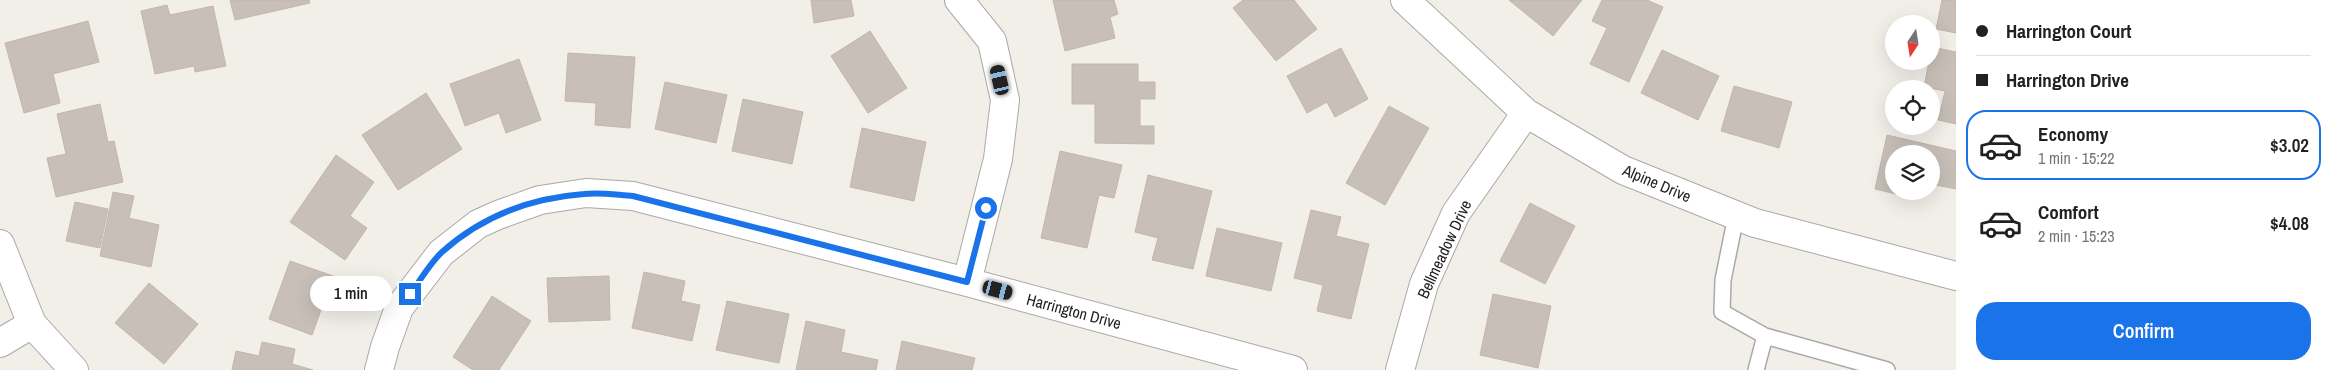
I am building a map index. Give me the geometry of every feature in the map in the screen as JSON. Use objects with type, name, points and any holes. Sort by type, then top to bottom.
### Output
[{"type":"street","points":[[960,0],[992,41],[1005,100],[998,159],[967,282]]},
{"type":"street","name":"Alpine Drive","points":[[1405,0],[1526,113],[1623,170],[1755,223],[1956,276]]},
{"type":"street","name":"Bellmeadow Drive","points":[[1400,370],[1424,284],[1456,213],[1526,113]]},
{"type":"street","name":"Harrington Drive","points":[[379,370],[385,347],[400,308],[441,253],[478,224],[498,214],[540,200],[586,193],[633,196],[967,282],[1292,370]]},
{"type":"street","points":[[0,244],[32,324],[74,370]]},
{"type":"street","points":[[0,343],[32,324]]},
{"type":"lane","points":[[1736,216],[1722,280],[1722,312],[1765,336],[1887,370]]},
{"type":"lane","points":[[1756,370],[1765,336]]},
{"type":"building","points":[[230,0],[309,0],[310,3],[235,20]]},
{"type":"building","points":[[811,0],[851,0],[854,16],[814,23]]},
{"type":"building","points":[[1053,0],[1114,0],[1118,14],[1110,17],[1115,38],[1065,51]]},
{"type":"building","points":[[1243,0],[1294,0],[1317,29],[1276,61],[1233,8]]},
{"type":"building","points":[[1509,0],[1582,0],[1553,36]]},
{"type":"building","points":[[1602,0],[1647,0],[1663,7],[1629,82],[1590,64],[1607,28],[1592,21]]},
{"type":"building","points":[[1942,0],[1956,0],[1956,33],[1940,30],[1939,15]]},
{"type":"building","points":[[167,5],[170,15],[213,6],[226,66],[195,72],[194,66],[155,74],[141,11]]},
{"type":"building","points":[[88,21],[99,62],[53,74],[60,103],[24,113],[5,43]]},
{"type":"building","points":[[870,31],[907,88],[868,113],[831,56]]},
{"type":"building","points":[[1341,48],[1368,99],[1335,117],[1327,102],[1307,113],[1287,76]]},
{"type":"building","points":[[1940,49],[1956,52],[1956,124],[1940,120],[1945,91],[1940,90],[1940,80],[1925,80],[1927,70],[1940,70]]},
{"type":"building","points":[[1662,50],[1719,76],[1698,120],[1641,93]]},
{"type":"building","points":[[568,53],[635,57],[630,128],[595,125],[596,103],[565,101]]},
{"type":"building","points":[[519,59],[541,120],[506,133],[499,113],[465,126],[450,84]]},
{"type":"building","points":[[1072,64],[1138,64],[1138,82],[1155,82],[1155,99],[1140,99],[1140,126],[1154,126],[1154,144],[1095,143],[1095,104],[1072,104]]},
{"type":"building","points":[[665,82],[727,95],[716,143],[655,129]]},
{"type":"building","points":[[1734,86],[1792,102],[1779,148],[1721,131]]},
{"type":"building","points":[[426,93],[462,149],[398,190],[362,135]]},
{"type":"building","points":[[743,99],[803,112],[792,164],[732,151]]},
{"type":"building","points":[[100,104],[108,142],[114,141],[123,182],[56,197],[47,158],[66,154],[57,114]]},
{"type":"building","points":[[1389,106],[1429,128],[1385,205],[1346,183]]},
{"type":"building","points":[[862,128],[926,142],[914,201],[850,187]]},
{"type":"building","points":[[1887,135],[1930,145],[1885,145],[1885,191],[1875,189]]},
{"type":"building","points":[[1940,147],[1956,151],[1956,189],[1940,186]]},
{"type":"building","points":[[1060,151],[1122,165],[1114,198],[1099,195],[1087,248],[1041,238]]},
{"type":"building","points":[[336,155],[374,182],[350,216],[367,228],[345,260],[290,222]]},
{"type":"building","points":[[1148,175],[1212,191],[1193,269],[1152,260],[1158,238],[1135,232]]},
{"type":"building","points":[[113,192],[134,196],[129,218],[159,225],[151,267],[100,256]]},
{"type":"building","points":[[75,202],[108,209],[100,248],[66,241]]},
{"type":"building","points":[[1530,203],[1575,226],[1545,284],[1500,261]]},
{"type":"building","points":[[1311,210],[1341,217],[1336,236],[1369,244],[1351,319],[1317,311],[1323,285],[1294,278]]},
{"type":"building","points":[[1217,228],[1282,243],[1271,291],[1206,276]]},
{"type":"building","points":[[290,261],[333,276],[312,335],[269,319]]},
{"type":"building","points":[[644,272],[685,281],[681,301],[700,305],[692,341],[632,328]]},
{"type":"building","points":[[609,276],[610,320],[549,322],[547,278]]},
{"type":"building","points":[[149,283],[198,324],[164,364],[115,323]]},
{"type":"building","points":[[1493,294],[1551,306],[1538,368],[1480,355]]},
{"type":"building","points":[[492,296],[531,321],[499,370],[473,370],[453,357]]},
{"type":"building","points":[[727,301],[789,314],[779,363],[716,350]]},
{"type":"building","points":[[806,321],[845,330],[841,352],[878,360],[876,370],[796,370]]},
{"type":"building","points":[[902,341],[975,358],[972,370],[896,370]]},
{"type":"building","points":[[262,342],[295,349],[292,364],[313,370],[232,370],[236,351],[259,356]]},
{"type":"route","points":[[410,294],[441,253],[478,224],[498,214],[540,200],[586,193],[633,196],[967,282],[986,208]]}]
